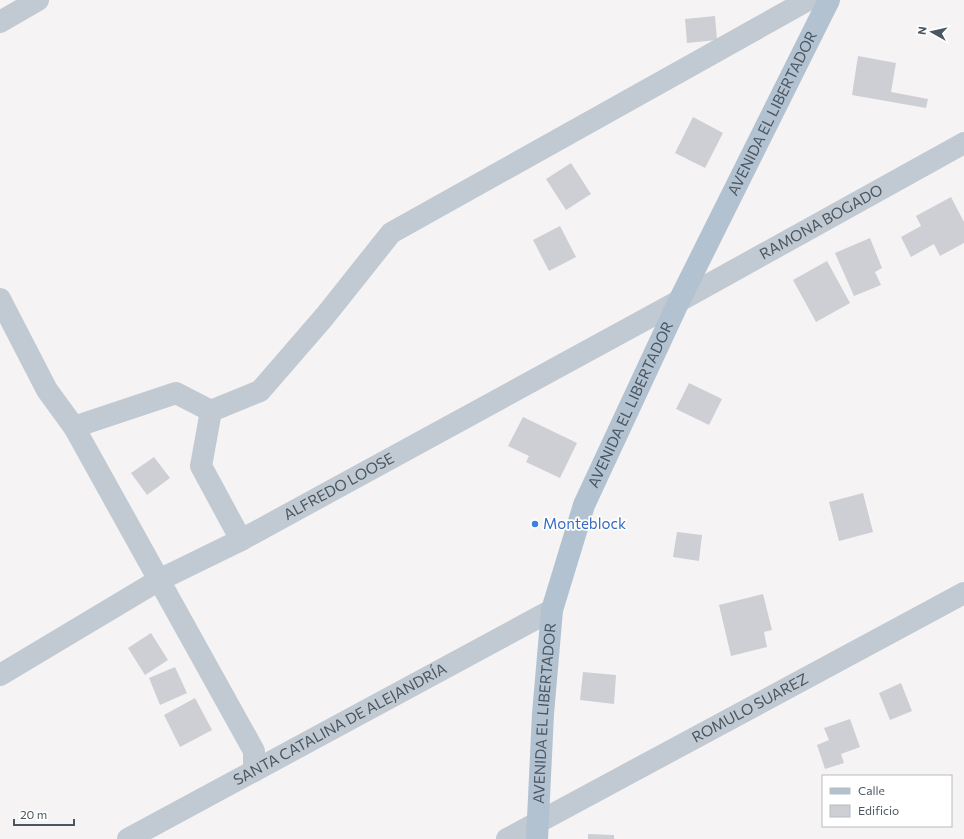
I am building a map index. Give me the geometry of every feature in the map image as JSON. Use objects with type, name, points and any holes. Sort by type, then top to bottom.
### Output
[{"type":"main road","name":"AVENIDA EL LIBERTADOR","points":[[537,831],[552,610],[584,505],[679,302],[829,0]]},
{"type":"street","points":[[0,22],[38,0]]},
{"type":"street","points":[[74,427],[176,393],[211,411],[260,391],[325,316],[391,233],[808,0]]},
{"type":"street","name":"RAMONA BOGADO","points":[[679,302],[964,143]]},
{"type":"street","name":"ALFREDO LOOSE","points":[[0,675],[159,580],[241,540],[679,302]]},
{"type":"street","points":[[2,306],[47,390],[74,427],[254,751],[254,771]]},
{"type":"street","points":[[211,411],[201,466],[241,540]]},
{"type":"street","name":"ROMULO SUAREZ","points":[[507,839],[537,831],[964,593]]},
{"type":"street","name":"SANTA CATALINA DE ALEJANDRÍA","points":[[128,839],[552,610]]},
{"type":"building","points":[[715,16],[717,40],[687,43],[685,19]]},
{"type":"building","points":[[858,56],[896,63],[891,92],[928,99],[926,108],[852,95]]},
{"type":"building","points":[[693,117],[723,133],[705,168],[675,153]]},
{"type":"building","points":[[571,163],[591,194],[566,210],[546,179]]},
{"type":"building","points":[[951,197],[964,222],[964,243],[940,256],[934,244],[911,257],[901,237],[921,226],[916,216]]},
{"type":"building","points":[[560,226],[576,257],[549,271],[533,240]]},
{"type":"building","points":[[870,238],[882,268],[875,272],[881,285],[854,296],[835,253]]},
{"type":"building","points":[[827,261],[850,303],[816,322],[793,280]]},
{"type":"building","points":[[689,383],[722,399],[709,425],[676,409]]},
{"type":"building","points":[[523,417],[577,443],[560,478],[526,462],[529,456],[508,446]]},
{"type":"building","points":[[154,457],[170,478],[147,495],[131,473]]},
{"type":"building","points":[[863,493],[873,532],[839,541],[829,502]]},
{"type":"building","points":[[677,532],[702,535],[699,561],[673,557]]},
{"type":"building","points":[[763,594],[772,630],[764,632],[767,647],[731,656],[719,605]]},
{"type":"building","points":[[151,633],[168,660],[145,675],[128,648]]},
{"type":"building","points":[[175,667],[187,693],[160,705],[149,678]]},
{"type":"building","points":[[583,672],[616,675],[614,704],[580,700]]},
{"type":"building","points":[[901,683],[912,711],[890,720],[879,693]]},
{"type":"building","points":[[195,698],[212,730],[180,747],[164,715]]},
{"type":"building","points":[[850,719],[860,747],[841,754],[844,763],[825,769],[817,745],[829,740],[824,728]]},
{"type":"building","points":[[588,834],[614,835],[614,839],[588,839]]},
{"type":"place","name":"Monteblock","points":[[535,524]]}]
